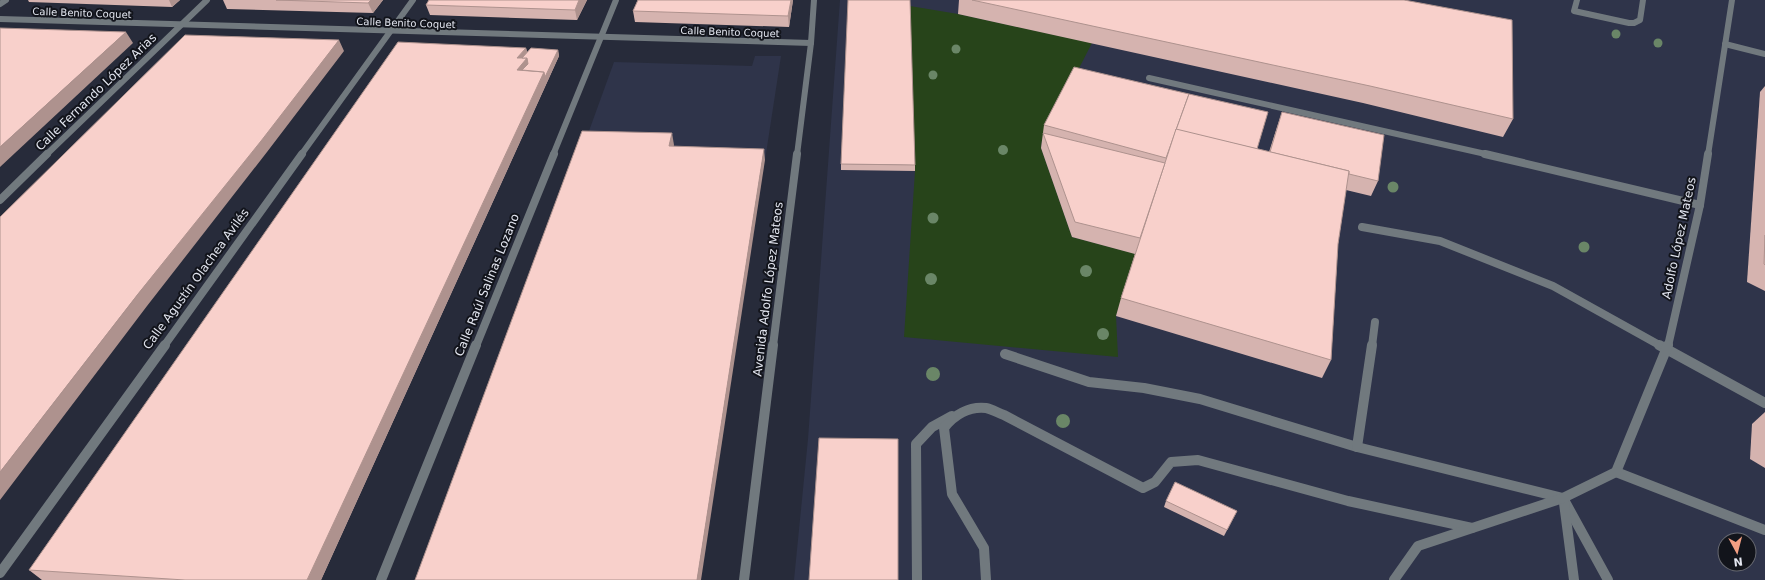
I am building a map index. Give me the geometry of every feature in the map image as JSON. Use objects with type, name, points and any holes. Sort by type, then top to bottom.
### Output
[{"type":"street","points":[[0,4],[6,0]]},
{"type":"street","name":"Calle Fernando López Arias","points":[[0,200],[207,0]]},
{"type":"street","name":"Calle Agustín Olachea Avilés","points":[[0,573],[413,0]]},
{"type":"street","name":"Calle Raúl Salinas Lozano","points":[[381,580],[616,0]]},
{"type":"street","name":"Avenida Adolfo López Mateos","points":[[744,580],[811,43],[814,0]]},
{"type":"street","points":[[1577,0],[1574,11],[1629,23],[1634,23],[1640,20],[1643,0]]},
{"type":"street","name":"Adolfo López Mateos","points":[[1616,472],[1667,350],[1700,205],[1732,0]]},
{"type":"street","name":"Calle Benito Coquet","points":[[0,20],[811,43]]},
{"type":"street","points":[[1725,44],[1765,54]]},
{"type":"street","points":[[1149,78],[1700,205]]},
{"type":"street","points":[[1362,227],[1440,241],[1552,286],[1765,404]]},
{"type":"street","points":[[1357,447],[1374,322]]},
{"type":"street","points":[[1005,354],[1089,382],[1144,388],[1200,399],[1357,447],[1563,498],[1608,580]]},
{"type":"street","points":[[917,580],[916,444],[923,433],[935,424],[971,409],[986,408],[1004,415],[1143,488],[1155,482],[1171,462],[1198,460],[1348,501],[1472,528]]},
{"type":"street","points":[[957,414],[949,420],[944,428],[952,494],[984,548],[986,580]]},
{"type":"street","points":[[1394,580],[1418,546],[1563,498],[1616,472],[1765,530]]},
{"type":"street","points":[[1563,498],[1574,580]]},
{"type":"shaded area","points":[[840,0],[1765,0],[1765,580],[794,580],[808,439]]},
{"type":"shaded area","points":[[755,56],[781,56],[765,160],[671,157],[674,145],[585,142],[614,62],[752,66]]},
{"type":"green space","points":[[910,6],[958,14],[1092,43],[1042,140],[1041,148],[1072,237],[1136,254],[1116,316],[1118,357],[904,337],[915,171]]},
{"type":"building","points":[[276,0],[371,0],[368,3]]},
{"type":"building","points":[[429,0],[579,0],[575,10],[426,5]]},
{"type":"building","points":[[638,0],[791,0],[788,16],[633,11]]},
{"type":"building","points":[[848,0],[910,0],[915,165],[841,164]]},
{"type":"building","points":[[972,0],[1404,0],[1512,20],[1513,119],[1370,86]]},
{"type":"building","points":[[0,28],[126,32],[0,147]]},
{"type":"building","points":[[185,35],[339,40],[261,141],[138,294],[0,472],[0,217]]},
{"type":"building","points":[[398,42],[526,48],[517,58],[527,58],[517,70],[544,72],[307,580],[185,580],[29,570]]},
{"type":"building","points":[[531,48],[558,50],[545,77],[544,72],[522,70],[528,64],[527,58],[522,58]]},
{"type":"building","points":[[1074,67],[1189,94],[1166,158],[1044,125]]},
{"type":"building","points":[[1189,94],[1268,112],[1257,149],[1176,130]]},
{"type":"building","points":[[1282,112],[1384,135],[1378,181],[1349,174],[1349,171],[1270,152]]},
{"type":"building","points":[[1176,129],[1349,171],[1338,244],[1331,360],[1121,298]]},
{"type":"building","points":[[582,131],[672,133],[669,146],[764,149],[697,580],[415,580]]},
{"type":"building","points":[[1043,133],[1165,163],[1140,238],[1075,222]]},
{"type":"building","points":[[1765,235],[1765,265],[1764,264]]},
{"type":"building","points":[[819,438],[898,439],[898,580],[809,580]]},
{"type":"building","points":[[1175,482],[1237,511],[1227,530],[1166,501]]}]
